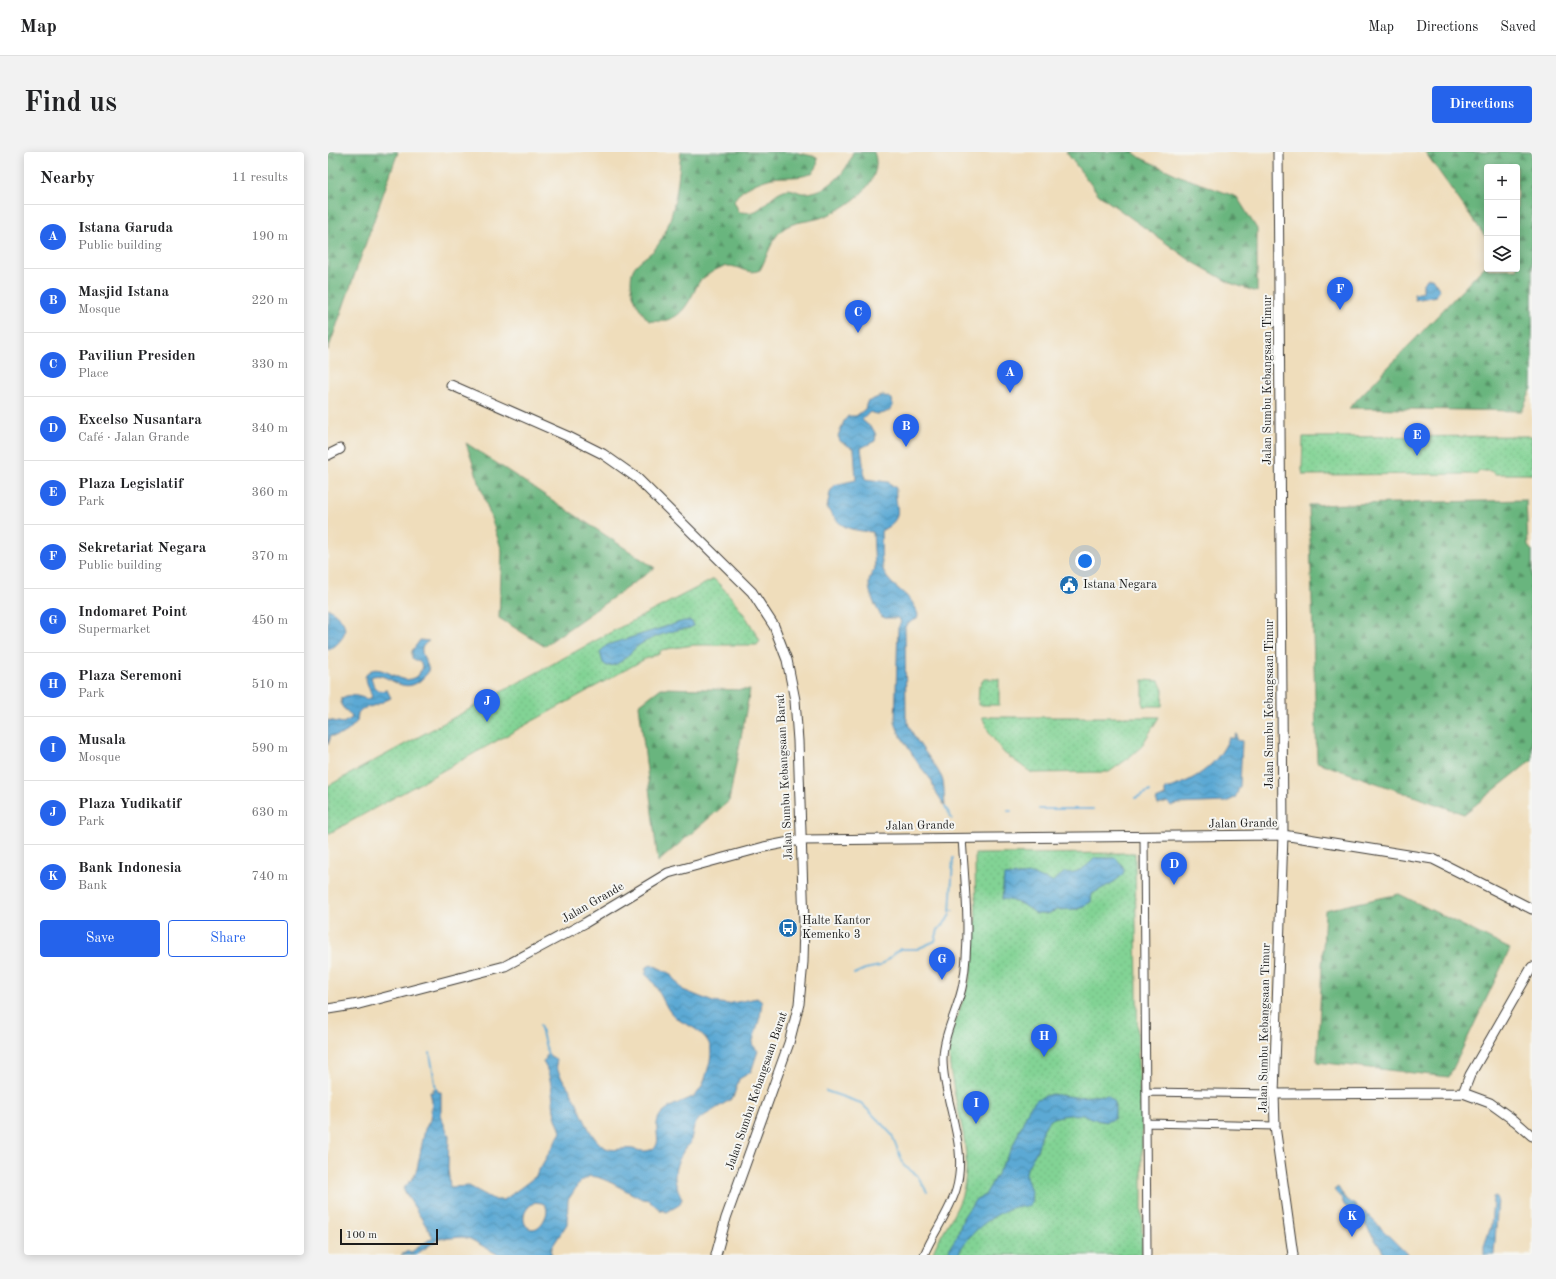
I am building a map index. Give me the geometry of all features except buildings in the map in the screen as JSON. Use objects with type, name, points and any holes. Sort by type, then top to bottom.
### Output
[{"type":"street","name":"Jalan Sumbu Kebangsaan Timur","points":[[1278,152],[1283,835],[1274,1094],[1275,1126],[1293,1255]]},
{"type":"street","name":"Jalan Sumbu Kebangsaan Barat","points":[[451,385],[567,436],[608,458],[636,478],[752,592],[774,626],[789,668],[795,700],[797,734],[804,924],[799,1004],[789,1042],[726,1218],[716,1255]]},
{"type":"street","points":[[328,455],[340,449]]},
{"type":"street","name":"Jalan Grande","points":[[328,1009],[359,1004],[505,966],[585,923],[668,873],[764,847],[800,840],[1283,835],[1432,859],[1532,909]]},
{"type":"street","points":[[1144,837],[1147,1255]]},
{"type":"street","points":[[924,1255],[949,1207],[956,1189],[959,1171],[959,1149],[948,1099],[943,1058],[952,1020],[959,1002],[965,967],[966,916],[962,838]]},
{"type":"street","points":[[1463,1093],[1470,1075],[1532,967]]},
{"type":"street","points":[[1147,1092],[1274,1094],[1463,1093],[1490,1103],[1515,1121],[1532,1136]]},
{"type":"street","points":[[1147,1123],[1275,1126]]},
{"type":"green space","points":[[328,152],[398,152],[328,350]]},
{"type":"green space","points":[[681,152],[794,152],[817,157],[817,165],[814,171],[809,174],[768,179],[745,189],[736,197],[734,201],[739,212],[756,211],[779,192],[787,189],[804,193],[821,189],[841,174],[853,152],[874,152],[876,163],[874,174],[869,184],[861,194],[851,202],[830,214],[820,218],[795,223],[782,230],[772,243],[760,270],[751,272],[731,266],[717,269],[698,283],[690,300],[677,316],[671,319],[649,321],[641,311],[635,299],[631,286],[632,273],[635,266],[655,249],[667,228],[674,203]]},
{"type":"green space","points":[[1066,152],[1133,152],[1141,158],[1182,177],[1237,197],[1257,229],[1257,292],[1230,283],[1191,261],[1099,195]]},
{"type":"green space","points":[[1425,152],[1532,152],[1532,388],[1522,411],[1349,408],[1484,267],[1484,272],[1520,272],[1520,164],[1484,164],[1484,235]]},
{"type":"green space","points":[[1532,436],[1532,474],[1494,474],[1491,471],[1479,471],[1476,474],[1303,475],[1302,470],[1303,437]]},
{"type":"green space","points":[[466,443],[655,568],[544,646],[499,618],[502,551]]},
{"type":"green space","points":[[1526,500],[1528,546],[1532,551],[1532,760],[1464,814],[1317,762],[1309,505]]},
{"type":"green space","points":[[714,579],[734,600],[745,616],[760,641],[757,645],[693,645],[661,650],[659,654],[645,659],[328,834],[328,786],[615,630]]},
{"type":"green space","points":[[984,679],[999,679],[999,705],[978,705],[979,686]]},
{"type":"green space","points":[[1143,680],[1159,681],[1163,690],[1162,706],[1143,706]]},
{"type":"green space","points":[[661,688],[750,690],[729,801],[658,862],[639,705]]},
{"type":"green space","points":[[982,717],[1159,717],[1141,747],[1109,772],[1032,773],[1004,753],[990,734]]},
{"type":"green space","points":[[1135,853],[1138,1061],[1142,1128],[1142,1255],[932,1255],[938,1240],[958,1205],[965,1180],[965,1144],[954,1090],[949,1054],[952,1033],[969,982],[975,943],[975,854]]},
{"type":"green space","points":[[1399,894],[1510,949],[1449,1077],[1317,1062],[1325,910]]},
{"type":"water","points":[[1428,278],[1432,278],[1440,290],[1436,296],[1415,300],[1414,294],[1423,292],[1423,283]]},
{"type":"water","points":[[883,395],[892,399],[893,406],[891,409],[883,414],[870,412],[862,420],[873,429],[876,435],[875,441],[861,448],[865,479],[888,482],[896,488],[897,517],[889,526],[881,531],[882,557],[884,572],[887,578],[912,601],[918,615],[917,619],[908,623],[905,627],[906,717],[912,733],[941,776],[944,786],[945,806],[934,789],[932,781],[919,765],[899,733],[895,722],[898,628],[901,622],[898,618],[885,618],[881,616],[870,592],[869,580],[875,569],[873,532],[846,527],[832,515],[827,508],[830,492],[834,485],[856,480],[854,449],[840,441],[838,436],[844,421],[848,416],[856,416],[865,409],[867,402]]},
{"type":"water","points":[[328,608],[339,617],[344,624],[345,629],[342,638],[336,645],[328,650]]},
{"type":"water","points":[[684,621],[691,621],[694,625],[690,628],[664,634],[639,645],[617,664],[607,666],[603,663],[600,652],[607,645]]},
{"type":"water","points":[[420,640],[429,641],[422,648],[422,651],[429,671],[420,681],[412,685],[397,683],[384,677],[371,677],[374,687],[379,691],[387,690],[391,698],[376,705],[362,709],[358,713],[357,721],[351,728],[343,734],[331,736],[328,745],[328,720],[343,723],[352,718],[341,705],[342,698],[351,695],[367,699],[372,697],[365,677],[368,672],[377,669],[382,670],[405,680],[418,676],[422,668],[421,663],[412,658],[412,651]]},
{"type":"water","points":[[1236,734],[1237,740],[1242,741],[1240,786],[1235,798],[1226,802],[1177,804],[1171,806],[1168,802],[1158,805],[1156,800],[1165,796],[1165,789],[1185,782],[1211,765],[1224,748],[1229,738],[1234,738]]},
{"type":"water","points":[[1095,858],[1116,858],[1124,869],[1123,873],[1117,880],[1092,894],[1091,902],[1078,909],[1057,910],[1046,914],[1036,914],[1029,908],[1020,904],[1002,899],[1004,876],[1033,874],[1052,882],[1065,872],[1069,873],[1082,869]]},
{"type":"water","points":[[651,964],[669,973],[683,990],[713,1002],[727,1004],[757,998],[762,1002],[760,1017],[752,1044],[758,1051],[751,1072],[739,1079],[733,1098],[699,1119],[694,1126],[690,1144],[686,1147],[680,1157],[675,1173],[676,1184],[682,1199],[679,1205],[667,1212],[660,1210],[649,1200],[642,1199],[608,1181],[590,1176],[580,1182],[568,1200],[567,1224],[552,1247],[551,1255],[499,1255],[470,1239],[463,1237],[439,1239],[415,1255],[401,1255],[408,1251],[410,1253],[433,1237],[403,1189],[413,1178],[417,1169],[425,1129],[430,1120],[432,1101],[430,1092],[433,1092],[433,1089],[437,1089],[438,1092],[441,1092],[441,1117],[449,1136],[448,1168],[450,1187],[469,1186],[495,1200],[504,1200],[535,1177],[561,1132],[555,1114],[550,1079],[543,1062],[546,1055],[549,1054],[555,1059],[561,1076],[574,1097],[595,1139],[600,1144],[612,1150],[630,1149],[644,1151],[655,1147],[658,1141],[657,1122],[659,1117],[669,1107],[694,1096],[699,1091],[706,1075],[711,1058],[711,1052],[708,1041],[704,1036],[671,1013],[655,984],[645,974],[647,971],[645,969]],"holes":[[[535,1202],[542,1203],[547,1208],[545,1218],[535,1229],[530,1228],[524,1221],[524,1214]]]},
{"type":"water","points":[[1051,1094],[1075,1097],[1108,1095],[1115,1102],[1115,1118],[1107,1121],[1099,1121],[1083,1115],[1076,1115],[1062,1116],[1050,1120],[1044,1128],[1037,1150],[1028,1166],[1026,1173],[1032,1197],[1030,1205],[1003,1211],[973,1233],[962,1247],[958,1255],[948,1255],[964,1216],[976,1199],[985,1195],[1012,1148],[1029,1108],[1037,1099]]},
{"type":"water","points":[[1338,1187],[1344,1197],[1368,1215],[1408,1255],[1385,1255],[1363,1221],[1344,1205],[1342,1199],[1334,1190]]},
{"type":"water","points":[[1494,1196],[1498,1199],[1494,1255],[1484,1255],[1484,1246],[1491,1226]]},
{"type":"waterway","points":[[1135,798],[1150,791]]},
{"type":"waterway","points":[[945,806],[952,819]]},
{"type":"waterway","points":[[1039,809],[1093,809]]},
{"type":"waterway","points":[[854,974],[865,969],[880,966],[900,949],[917,949],[935,941],[938,930],[950,914],[953,858]]},
{"type":"waterway","points":[[540,1025],[548,1055]]},
{"type":"waterway","points":[[430,1053],[436,1089]]},
{"type":"waterway","points":[[826,1091],[861,1103],[892,1135],[904,1166],[917,1175],[927,1192]]},
{"type":"place","name":"Sekretariat Negara","points":[[1340,310]]},
{"type":"place","name":"Paviliun Presiden","points":[[858,333]]},
{"type":"place","name":"Istana Garuda","points":[[1010,393]]},
{"type":"place","name":"Masjid Istana","points":[[906,447]]},
{"type":"place","name":"Plaza Legislatif","points":[[1417,456]]},
{"type":"place","name":"Istana Negara","points":[[1069,585]]},
{"type":"place","name":"Plaza Yudikatif","points":[[487,722]]},
{"type":"place","name":"Excelso Nusantara","points":[[1174,885]]},
{"type":"place","name":"Halte Kantor Kemenko 3","points":[[788,928]]},
{"type":"place","name":"Indomaret Point","points":[[942,980]]},
{"type":"place","name":"Plaza Seremoni","points":[[1044,1057]]},
{"type":"place","name":"Musala","points":[[976,1124]]},
{"type":"place","name":"Bank Indonesia","points":[[1352,1237]]}]
